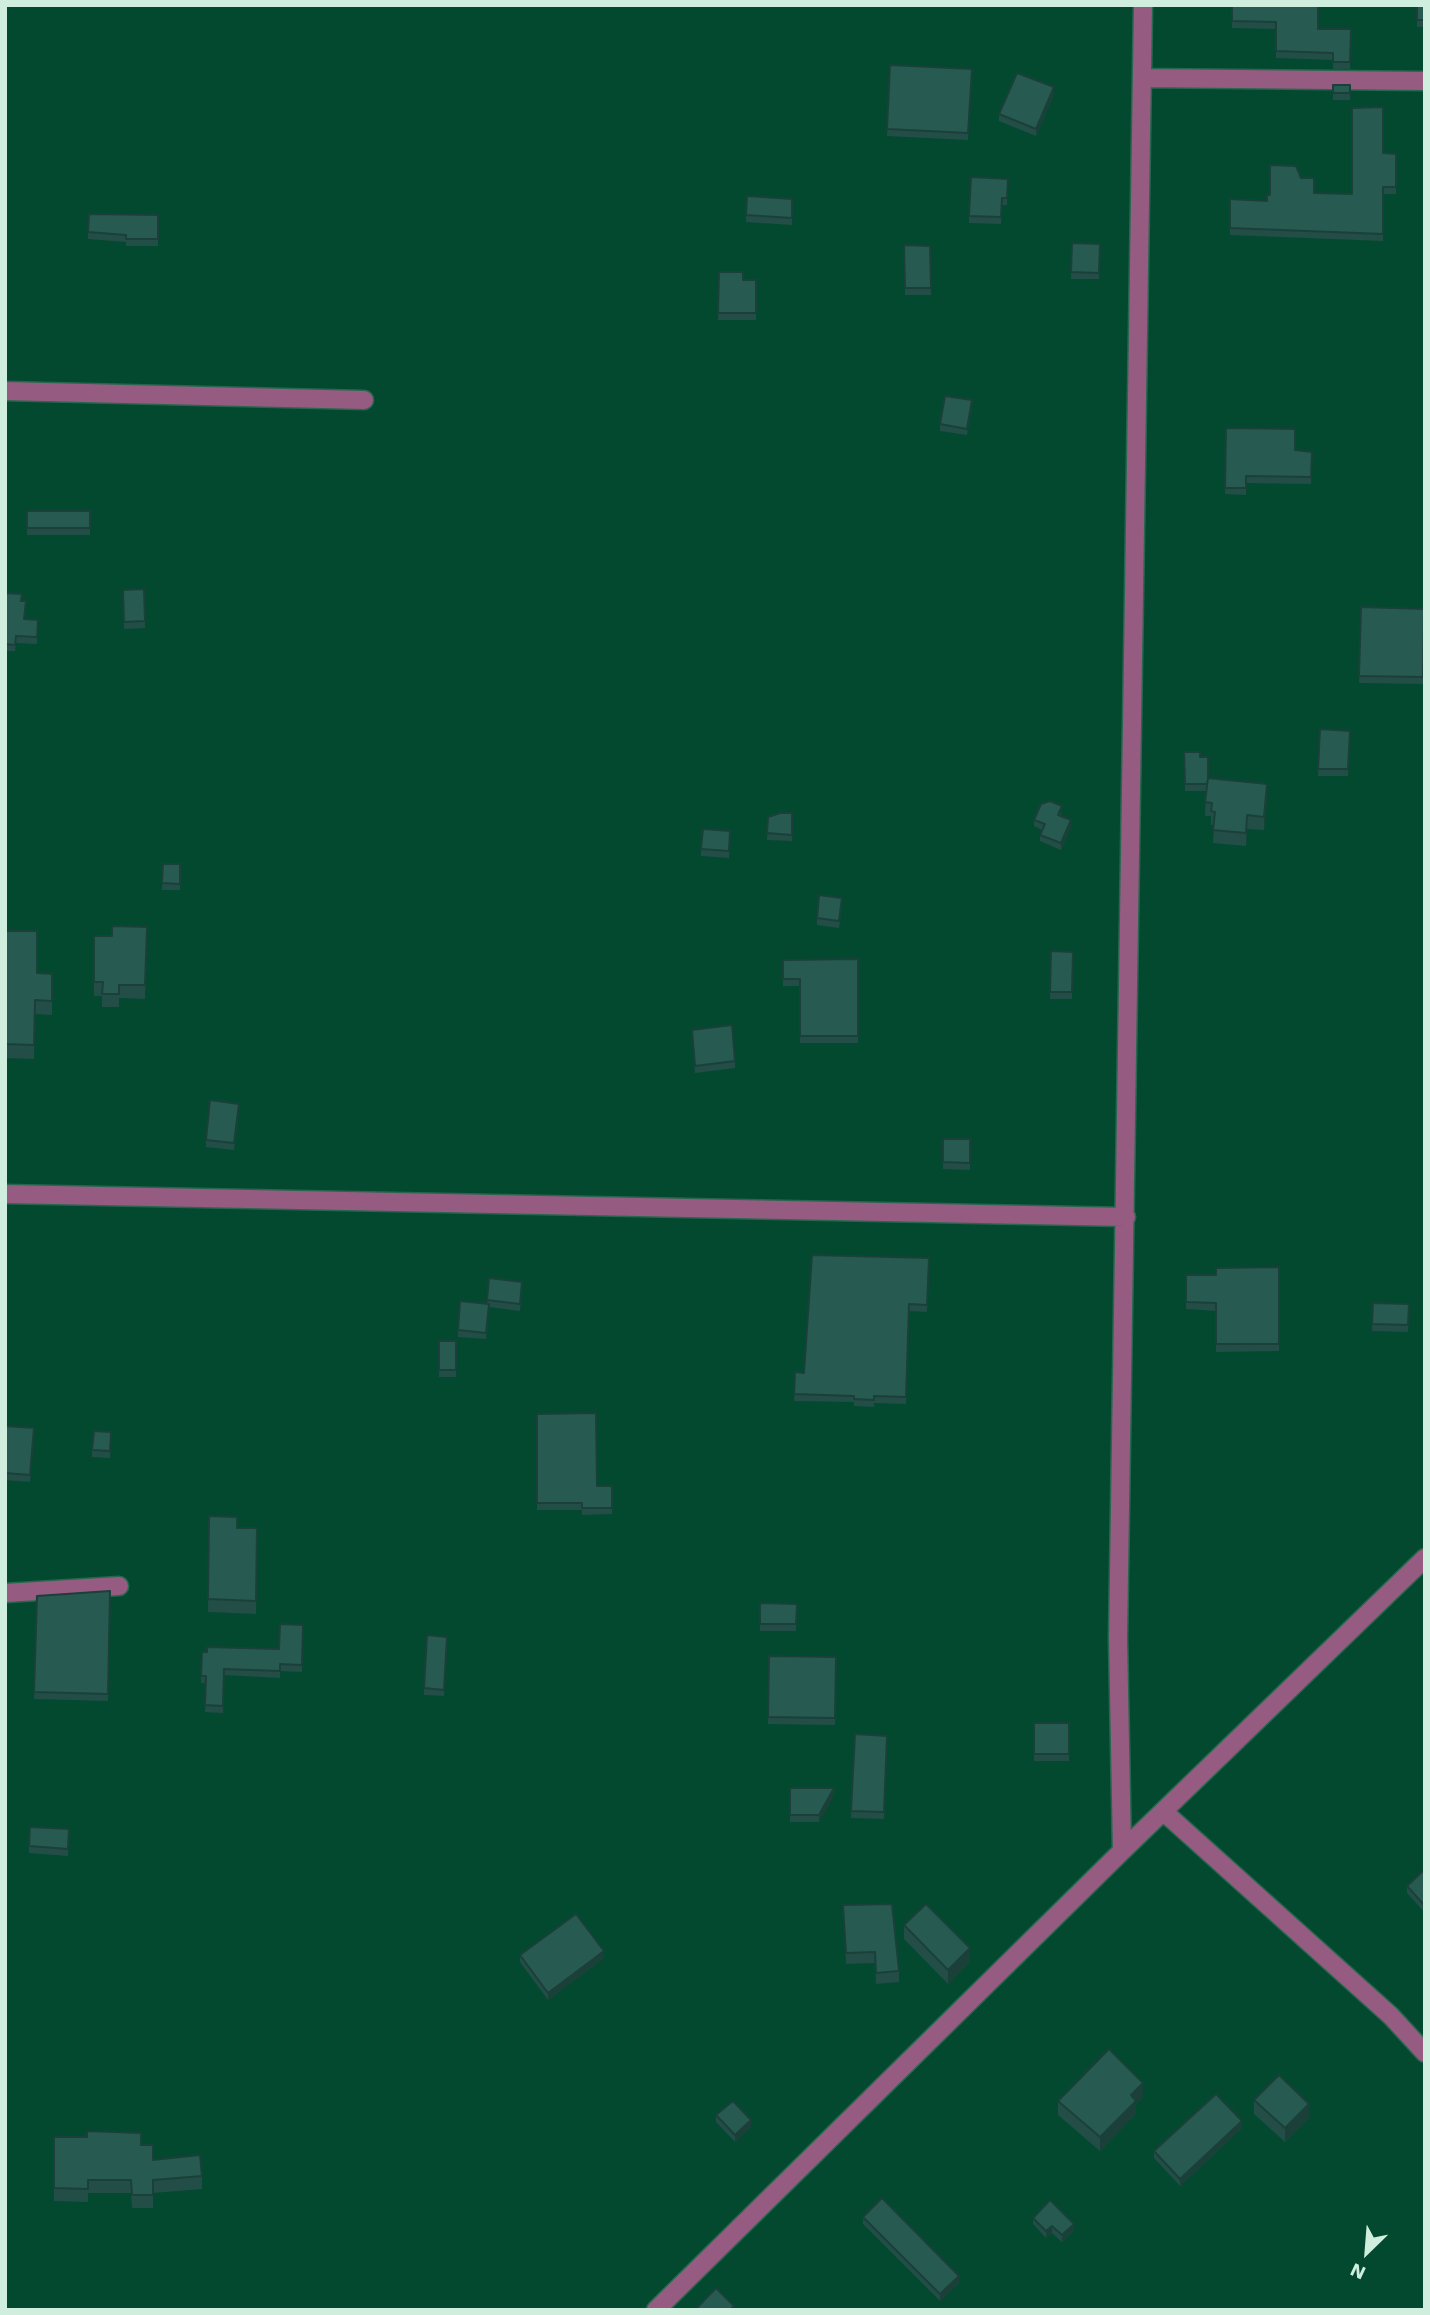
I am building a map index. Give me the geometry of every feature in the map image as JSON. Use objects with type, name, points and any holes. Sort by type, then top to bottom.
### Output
[{"type":"street","points":[[1122,1851],[1118,1638],[1143,5]]},
{"type":"street","points":[[1143,78],[1425,81]]},
{"type":"street","points":[[5,391],[364,400]]},
{"type":"street","points":[[5,1194],[1126,1217]]},
{"type":"street","points":[[656,2310],[1122,1851],[1425,1558]]},
{"type":"street","points":[[5,1592],[119,1586]]},
{"type":"street","points":[[1164,1812],[1391,2016],[1425,2053]]},
{"type":"building","points":[[1232,5],[1318,6],[1318,29],[1351,29],[1350,62],[1333,62],[1333,53],[1276,51],[1276,22],[1232,21]]},
{"type":"building","points":[[1417,5],[1425,5],[1425,20],[1417,20]]},
{"type":"building","points":[[890,65],[972,69],[968,133],[887,129]]},
{"type":"building","points":[[1017,73],[1054,87],[1036,129],[999,114]]},
{"type":"building","points":[[1333,85],[1350,85],[1350,93],[1333,93]]},
{"type":"building","points":[[1383,107],[1383,153],[1396,154],[1396,187],[1383,187],[1383,234],[1230,228],[1230,199],[1267,201],[1267,195],[1270,195],[1270,165],[1296,166],[1301,178],[1314,178],[1314,193],[1352,194],[1352,108]]},
{"type":"building","points":[[971,177],[1008,179],[1007,198],[1002,198],[1001,217],[969,216]]},
{"type":"building","points":[[747,196],[792,199],[792,218],[746,215]]},
{"type":"building","points":[[89,214],[158,215],[158,239],[126,239],[126,235],[88,232]]},
{"type":"building","points":[[1072,243],[1100,244],[1099,273],[1071,272]]},
{"type":"building","points":[[904,245],[930,246],[931,288],[905,288]]},
{"type":"building","points":[[719,272],[743,272],[743,280],[756,280],[756,313],[718,313]]},
{"type":"building","points":[[945,396],[972,400],[967,429],[940,424]]},
{"type":"building","points":[[1226,428],[1295,429],[1295,450],[1312,452],[1311,477],[1246,476],[1246,488],[1225,488]]},
{"type":"building","points":[[27,511],[90,511],[90,528],[27,528]]},
{"type":"building","points":[[144,589],[145,621],[124,622],[123,590]]},
{"type":"building","points":[[5,593],[22,594],[21,601],[26,601],[24,619],[38,620],[37,637],[16,636],[15,645],[5,644]]},
{"type":"building","points":[[1361,607],[1424,609],[1423,677],[1359,676]]},
{"type":"building","points":[[1320,729],[1350,731],[1348,769],[1318,769]]},
{"type":"building","points":[[1184,752],[1200,752],[1200,757],[1208,757],[1207,784],[1185,784]]},
{"type":"building","points":[[1208,778],[1267,784],[1264,817],[1247,815],[1246,833],[1213,830],[1215,812],[1211,811],[1212,803],[1205,802]]},
{"type":"building","points":[[1050,801],[1062,806],[1058,815],[1071,820],[1061,843],[1040,835],[1045,824],[1034,820],[1041,804]]},
{"type":"building","points":[[792,813],[792,835],[767,833],[768,817]]},
{"type":"building","points":[[703,829],[730,831],[729,851],[701,849]]},
{"type":"building","points":[[163,864],[180,864],[180,884],[162,883]]},
{"type":"building","points":[[819,895],[842,898],[839,921],[817,918]]},
{"type":"building","points":[[112,926],[147,927],[145,985],[119,985],[119,994],[102,994],[103,982],[94,982],[94,936],[112,936]]},
{"type":"building","points":[[5,931],[37,931],[37,973],[52,974],[52,1001],[35,1000],[34,1045],[5,1044]]},
{"type":"building","points":[[1051,951],[1073,952],[1072,992],[1050,992]]},
{"type":"building","points":[[858,959],[858,1036],[800,1036],[800,979],[783,979],[783,960]]},
{"type":"building","points":[[732,1025],[735,1061],[695,1066],[692,1030]]},
{"type":"building","points":[[210,1100],[239,1104],[234,1143],[206,1140]]},
{"type":"building","points":[[943,1139],[970,1139],[970,1163],[943,1162]]},
{"type":"building","points":[[812,1255],[929,1258],[927,1305],[909,1304],[906,1397],[874,1396],[874,1400],[854,1399],[854,1396],[794,1394],[795,1372],[804,1373]]},
{"type":"building","points":[[1279,1267],[1279,1344],[1216,1344],[1216,1303],[1186,1302],[1186,1275],[1216,1275],[1216,1268]]},
{"type":"building","points":[[489,1278],[522,1282],[520,1304],[487,1300]]},
{"type":"building","points":[[460,1301],[489,1304],[486,1333],[458,1330]]},
{"type":"building","points":[[1373,1303],[1409,1304],[1408,1325],[1372,1324]]},
{"type":"building","points":[[439,1341],[456,1341],[456,1370],[439,1370]]},
{"type":"building","points":[[596,1413],[597,1486],[612,1486],[612,1508],[582,1508],[582,1503],[537,1503],[537,1414]]},
{"type":"building","points":[[5,1426],[34,1428],[30,1475],[5,1473]]},
{"type":"building","points":[[94,1431],[111,1432],[110,1451],[92,1450]]},
{"type":"building","points":[[209,1516],[237,1517],[237,1528],[257,1528],[256,1601],[208,1599]]},
{"type":"building","points":[[110,1591],[108,1694],[34,1692],[37,1596]]},
{"type":"building","points":[[760,1603],[797,1604],[796,1624],[760,1624]]},
{"type":"building","points":[[280,1624],[303,1625],[302,1665],[280,1664],[280,1671],[224,1669],[223,1706],[205,1705],[206,1676],[201,1676],[202,1652],[207,1652],[207,1647],[279,1649]]},
{"type":"building","points":[[427,1635],[447,1637],[444,1690],[424,1688]]},
{"type":"building","points":[[769,1656],[836,1657],[835,1718],[768,1717]]},
{"type":"building","points":[[1034,1723],[1069,1723],[1069,1754],[1034,1754]]},
{"type":"building","points":[[855,1734],[887,1736],[884,1812],[851,1811]]},
{"type":"building","points":[[790,1788],[834,1788],[819,1815],[790,1815]]},
{"type":"building","points":[[30,1827],[69,1829],[68,1849],[29,1846]]},
{"type":"building","points":[[1425,1869],[1425,1906],[1407,1886]]},
{"type":"building","points":[[892,1904],[899,1971],[876,1973],[875,1952],[846,1953],[843,1905]]},
{"type":"building","points":[[926,1904],[970,1948],[948,1970],[904,1925]]},
{"type":"building","points":[[576,1914],[604,1951],[548,1993],[520,1955]]},
{"type":"building","points":[[1109,2049],[1143,2083],[1131,2095],[1136,2101],[1100,2137],[1058,2101]]},
{"type":"building","points":[[1279,2075],[1309,2104],[1285,2128],[1254,2100]]},
{"type":"building","points":[[1216,2094],[1242,2121],[1180,2179],[1154,2151]]},
{"type":"building","points":[[733,2101],[751,2120],[735,2135],[716,2115]]},
{"type":"building","points":[[87,2131],[141,2133],[141,2145],[153,2145],[153,2160],[200,2155],[202,2176],[153,2180],[153,2195],[132,2195],[131,2180],[88,2180],[88,2189],[54,2188],[54,2137],[87,2137]]},
{"type":"building","points":[[882,2198],[959,2276],[940,2294],[863,2217]]},
{"type":"building","points":[[1050,2200],[1074,2224],[1062,2235],[1052,2226],[1046,2231],[1033,2218]]},
{"type":"building","points":[[716,2288],[734,2306],[730,2310],[695,2310]]}]
